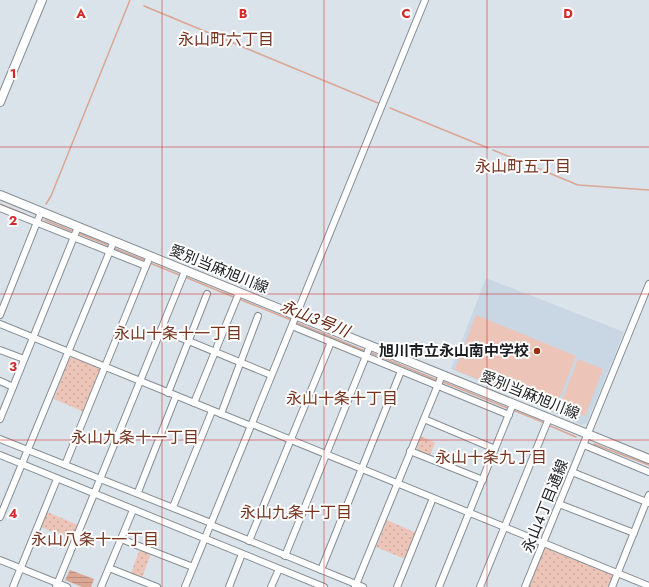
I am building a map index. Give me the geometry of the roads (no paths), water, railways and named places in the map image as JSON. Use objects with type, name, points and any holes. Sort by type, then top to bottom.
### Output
[{"type":"main road","points":[[0,102],[42,0]]},
{"type":"main road","name":"愛別当麻旭川線","points":[[0,196],[41,212],[76,232],[111,247],[183,274],[237,297],[296,316],[368,351],[511,409],[588,434],[649,459]]},
{"type":"street","points":[[185,587],[425,0]]},
{"type":"street","points":[[0,419],[2,407],[13,387],[76,232],[37,222],[1,210]]},
{"type":"street","points":[[0,315],[41,212]]},
{"type":"street","points":[[0,517],[111,247]]},
{"type":"street","points":[[65,465],[148,261]]},
{"type":"street","points":[[57,585],[162,330],[183,274]]},
{"type":"street","name":"永山4丁目通線","points":[[525,587],[649,284]]},
{"type":"street","points":[[168,392],[207,294]]},
{"type":"street","points":[[194,403],[237,297]]},
{"type":"street","points":[[221,414],[242,362],[258,316]]},
{"type":"street","points":[[0,324],[212,411],[291,439],[649,586]]},
{"type":"street","points":[[292,326],[331,342],[368,351],[401,371],[440,380],[511,409],[439,587]]},
{"type":"street","points":[[162,330],[271,375]]},
{"type":"street","points":[[249,541],[331,342]]},
{"type":"street","points":[[0,350],[24,359]]},
{"type":"street","points":[[285,556],[368,351]]},
{"type":"street","points":[[321,570],[401,371]]},
{"type":"street","points":[[0,439],[138,492],[249,541],[358,586],[410,451],[440,380]]},
{"type":"street","points":[[0,381],[13,387]]},
{"type":"street","points":[[138,492],[176,396]]},
{"type":"street","points":[[174,507],[212,411]]},
{"type":"street","points":[[424,419],[495,449]]},
{"type":"street","points":[[480,587],[548,422]]},
{"type":"street","points":[[584,445],[649,472]]},
{"type":"street","points":[[410,451],[483,480]]},
{"type":"street","points":[[0,455],[279,568],[314,585],[324,587]]},
{"type":"street","points":[[572,472],[648,502]]},
{"type":"street","points":[[13,587],[57,479]]},
{"type":"street","points":[[612,587],[648,502],[649,495]]},
{"type":"street","points":[[397,587],[434,498]]},
{"type":"street","points":[[559,504],[634,533]]},
{"type":"street","points":[[101,587],[133,510]]},
{"type":"street","points":[[121,539],[193,567]]},
{"type":"street","points":[[229,587],[242,554]]},
{"type":"street","points":[[0,560],[57,585],[67,587]]},
{"type":"street","points":[[109,568],[157,587]]},
{"type":"street","points":[[271,587],[279,568]]},
{"type":"waterway","points":[[46,204],[51,196],[130,0]]},
{"type":"waterway","points":[[144,6],[378,103]]},
{"type":"waterway","points":[[390,108],[488,148]]},
{"type":"waterway","points":[[493,150],[578,185],[649,190]]},
{"type":"waterway","name":"永山３号川","points":[[0,204],[25,214]]},
{"type":"waterway","name":"永山３号川","points":[[45,220],[74,232]]},
{"type":"waterway","name":"永山３号川","points":[[78,233],[110,246]]},
{"type":"waterway","name":"永山３号川","points":[[113,248],[147,261]]},
{"type":"waterway","name":"永山３号川","points":[[150,263],[182,276]]},
{"type":"waterway","name":"永山３号川","points":[[185,277],[236,298]]},
{"type":"waterway","name":"永山３号川","points":[[239,299],[291,320]]},
{"type":"waterway","name":"永山３号川","points":[[295,322],[365,351]]},
{"type":"waterway","name":"永山３号川","points":[[369,352],[437,380]]},
{"type":"waterway","name":"永山３号川","points":[[441,381],[510,409]]},
{"type":"waterway","name":"永山３号川","points":[[513,410],[545,423]]},
{"type":"waterway","name":"永山３号川","points":[[548,425],[576,437]]},
{"type":"waterway","name":"永山３号川","points":[[594,444],[649,465]]},
{"type":"place","name":"旭川市立永山南中学校","points":[[537,351]]},
{"type":"district","name":"永山町六丁目","points":[[226,39]]},
{"type":"district","name":"永山町五丁目","points":[[523,166]]},
{"type":"district","name":"永山十条十一丁目","points":[[178,333]]},
{"type":"district","name":"永山十条十丁目","points":[[342,398]]},
{"type":"district","name":"永山九条十一丁目","points":[[135,437]]},
{"type":"district","name":"永山十条九丁目","points":[[491,457]]},
{"type":"district","name":"永山九条十丁目","points":[[296,512]]},
{"type":"district","name":"永山八条十一丁目","points":[[95,539]]}]
